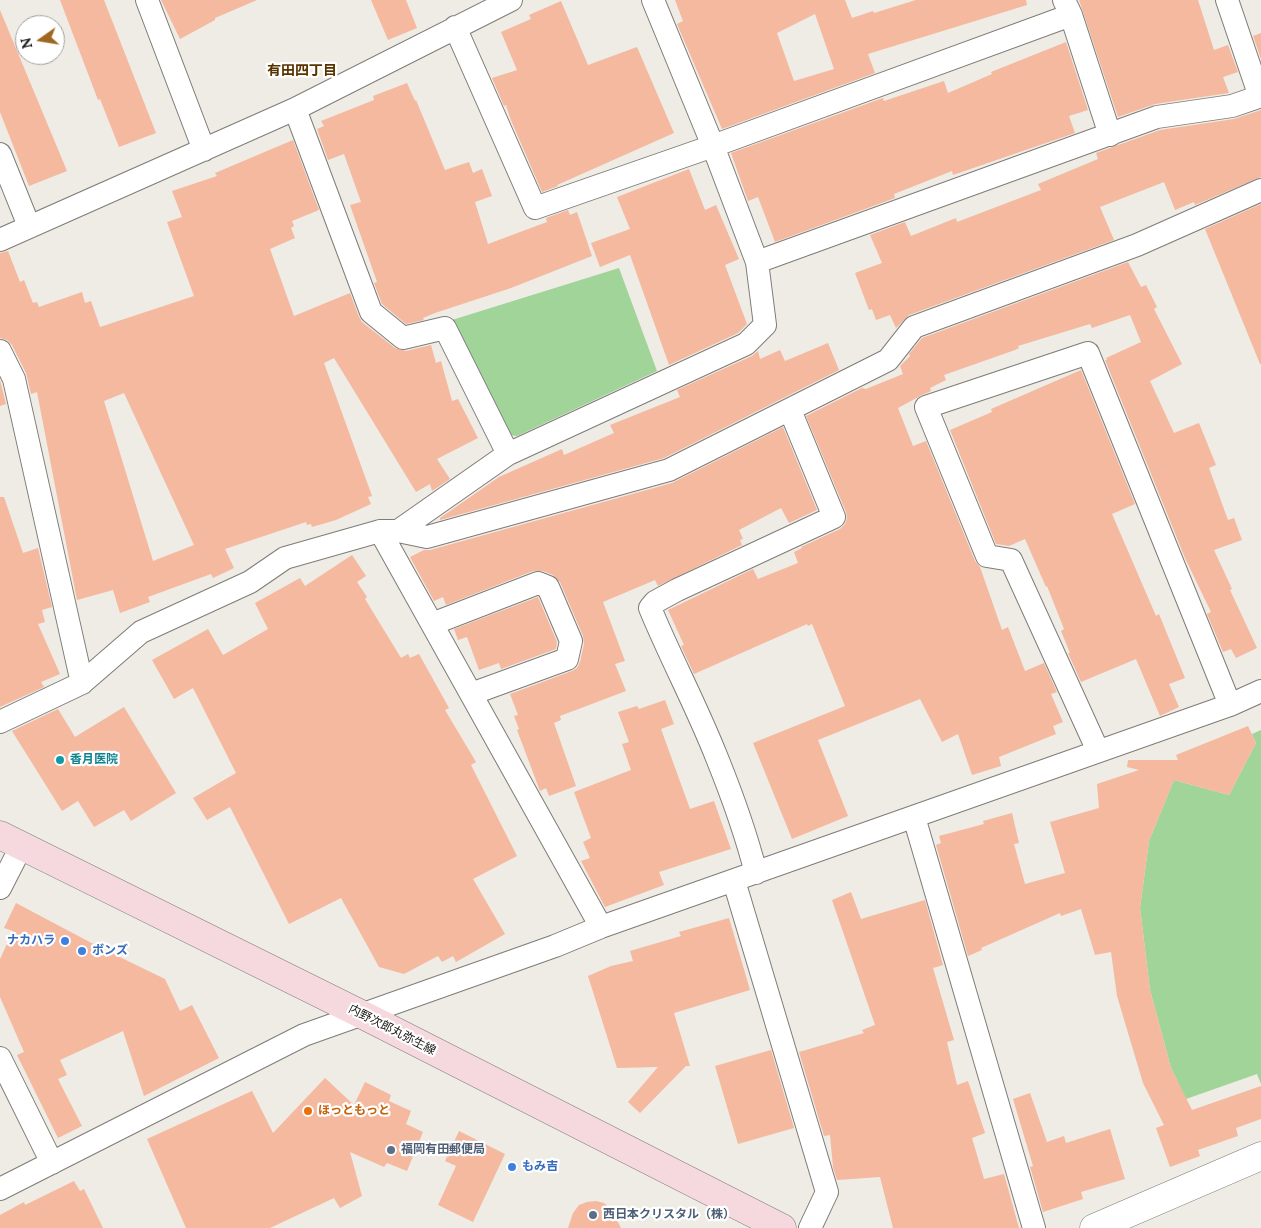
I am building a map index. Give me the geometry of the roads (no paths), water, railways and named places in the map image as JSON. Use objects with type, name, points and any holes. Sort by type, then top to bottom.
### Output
[{"type":"main road","name":"内野次郎丸弥生線","points":[[11,840],[363,1015],[782,1228]]},
{"type":"street","points":[[147,0],[204,150]]},
{"type":"street","points":[[0,240],[294,109],[455,27],[474,8],[511,0]]},
{"type":"street","points":[[0,722],[82,683],[141,632],[250,582],[286,558],[389,531],[508,454],[746,344],[765,324],[757,262],[654,0]]},
{"type":"street","points":[[757,262],[1157,117],[1232,106],[1261,96],[1227,0]]},
{"type":"street","points":[[455,27],[535,208],[713,146],[1067,7],[1110,135]]},
{"type":"street","points":[[294,109],[372,312],[403,338],[445,328],[508,454]]},
{"type":"street","points":[[0,154],[29,226]]},
{"type":"street","points":[[389,531],[427,537],[670,470],[888,360],[914,327],[1137,245],[1261,190]]},
{"type":"street","points":[[0,351],[14,379],[82,683]]},
{"type":"street","points":[[1098,751],[1011,560],[987,556],[926,407],[1088,353],[1230,705]]},
{"type":"street","points":[[756,873],[747,840],[716,756],[650,608],[655,602],[677,590],[834,517],[790,410]]},
{"type":"street","points":[[389,531],[432,624],[601,927]]},
{"type":"street","points":[[432,624],[538,583],[548,587],[571,642],[567,659],[471,694]]},
{"type":"street","points":[[0,1189],[304,1036],[555,946],[601,927],[1230,705],[1261,691]]},
{"type":"street","points":[[914,817],[1034,1228]]},
{"type":"street","points":[[0,888],[11,840]]},
{"type":"street","points":[[734,881],[827,1192],[810,1228]]},
{"type":"street","points":[[0,1058],[52,1163]]},
{"type":"street","points":[[1094,1228],[1261,1156]]},
{"type":"place","name":"香月医院","points":[[60,760]]},
{"type":"place","name":"ナカハラ","points":[[65,941]]},
{"type":"place","name":"ボンズ","points":[[82,951]]},
{"type":"place","name":"ほっともっと","points":[[308,1111]]},
{"type":"place","name":"福岡有田郵便局","points":[[391,1150]]},
{"type":"place","name":"もみ吉","points":[[512,1167]]},
{"type":"place","name":"西日本クリスタル（株）","points":[[593,1215]]},
{"type":"district","name":"有田四丁目","points":[[302,71]]}]
